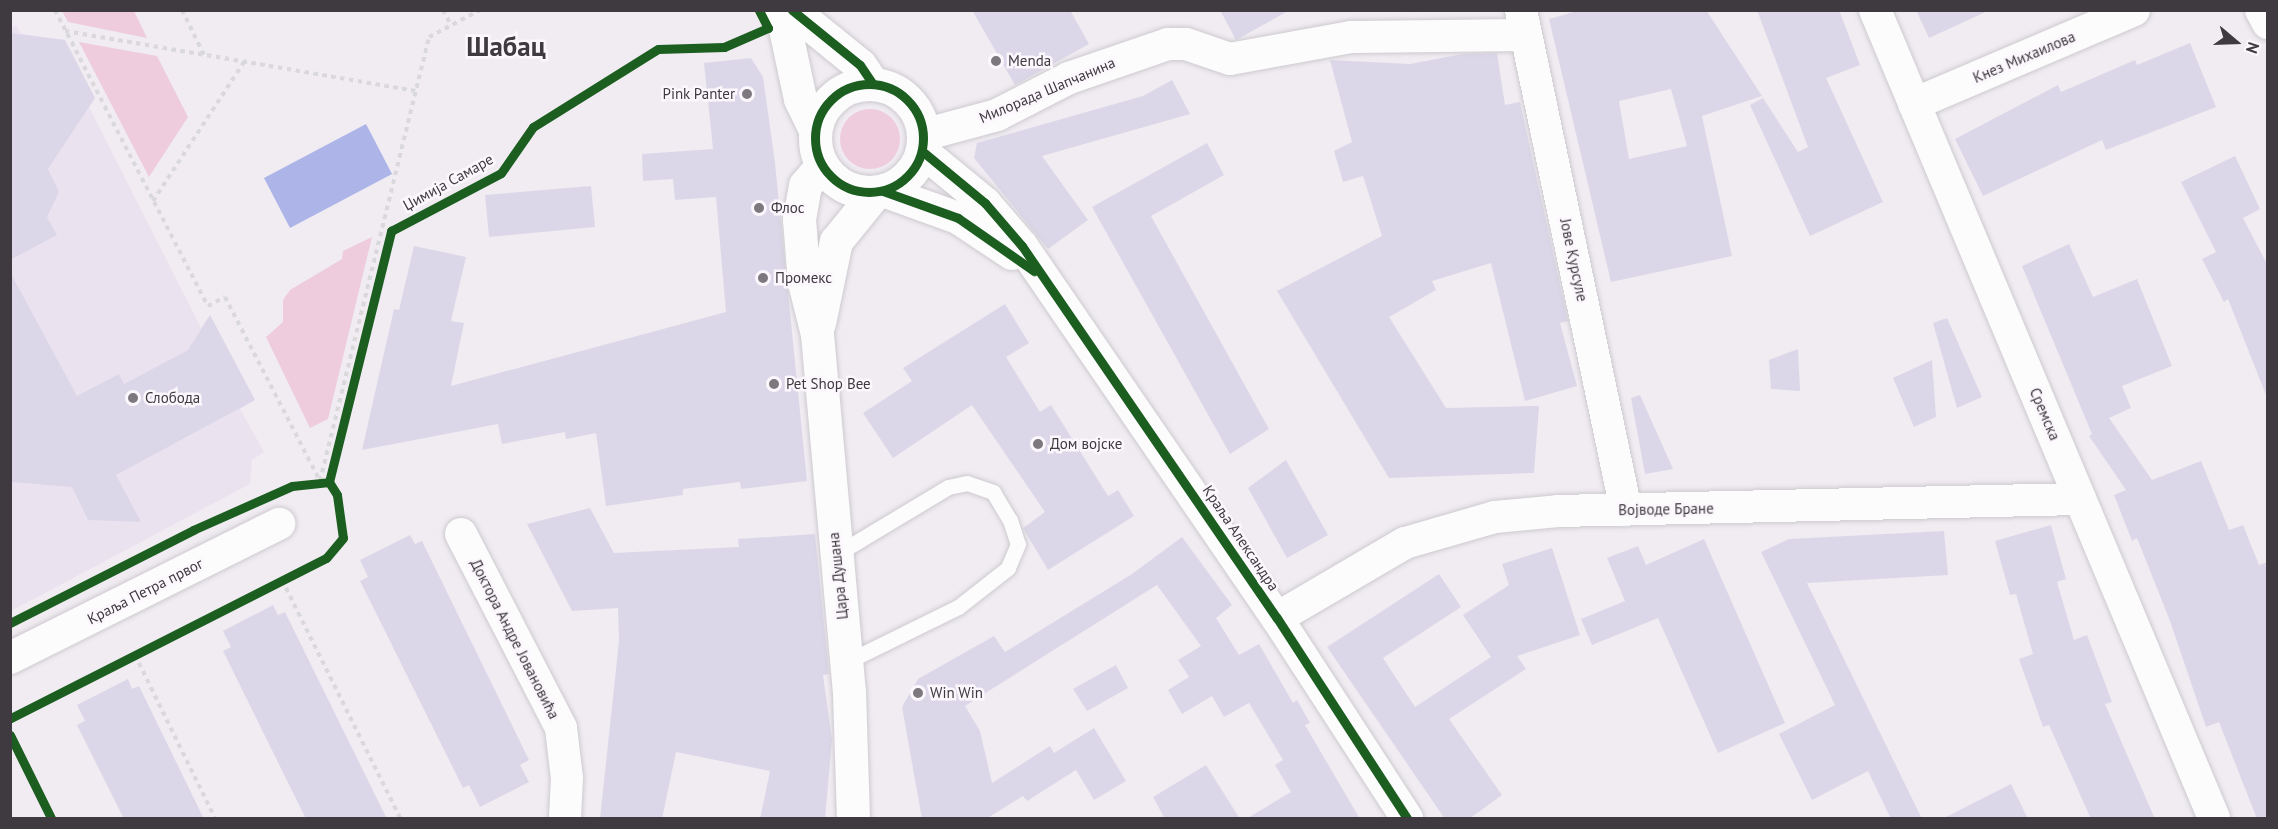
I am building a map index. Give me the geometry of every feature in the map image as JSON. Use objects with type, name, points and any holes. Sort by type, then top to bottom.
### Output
[{"type":"main road","points":[[781,10],[800,99],[815,130]]},
{"type":"main road","points":[[792,10],[860,65],[872,84]]},
{"type":"main road","points":[[872,84],[890,88],[906,98],[917,112],[922,143],[910,174],[879,192],[844,187],[822,165],[815,148],[815,130],[829,101],[841,91],[872,84]]},
{"type":"main road","name":"Цара Душана","points":[[822,165],[805,185],[799,219],[804,282],[817,334],[846,662],[853,819]]},
{"type":"main road","name":"Цара Душана","points":[[817,334],[836,241],[879,192]]},
{"type":"street","name":"Сремска","points":[[1875,10],[2214,819]]},
{"type":"street","name":"Кнез Михаилова","points":[[1914,104],[2134,10]]},
{"type":"street","points":[[2260,10],[2268,23]]},
{"type":"street","name":"Милорада Шапчанина","points":[[922,143],[998,115],[1069,78],[1168,44],[1186,44],[1230,58],[1351,37],[1524,23]]},
{"type":"street","name":"Јове Курсуле","points":[[1524,23],[1626,510]]},
{"type":"street","name":"Краља Александра","points":[[922,143],[985,203],[1044,278],[1277,618],[1407,819]]},
{"type":"street","name":"Краља Александра","points":[[879,192],[958,218],[1044,278]]},
{"type":"street","name":"Војводе Бране","points":[[1277,618],[1371,561],[1431,532],[1495,517],[1626,510],[2080,500]]},
{"type":"street","name":"Краља Петра првог","points":[[10,658],[279,524]]},
{"type":"street","name":"Доктора Андре Јовановића","points":[[461,534],[561,728],[567,778],[565,819]]},
{"type":"lane","points":[[835,555],[948,487],[967,483],[983,485],[993,492],[1010,520],[1018,544],[1008,568],[958,608],[846,662]]},
{"type":"path","points":[[55,10],[207,306],[225,297],[325,482]]},
{"type":"path","points":[[182,10],[204,55]]},
{"type":"path","points":[[443,10],[451,25]]},
{"type":"path","points":[[325,482],[429,36],[480,10]]},
{"type":"path","points":[[66,31],[416,91]]},
{"type":"path","points":[[153,201],[244,62]]},
{"type":"path","points":[[325,482],[391,231]]},
{"type":"path","points":[[303,482],[325,482]]},
{"type":"path","points":[[271,586],[286,578],[400,819]]},
{"type":"path","points":[[124,660],[145,650]]},
{"type":"path","points":[[135,655],[216,819]]},
{"type":"shaded area","points":[[62,11],[134,11],[147,38],[68,22]]},
{"type":"shaded area","points":[[16,25],[21,34],[65,40],[95,98],[89,107],[201,328],[210,315],[255,400],[240,409],[264,452],[252,460],[250,484],[11,611],[10,28]]},
{"type":"shaded area","points":[[79,42],[157,56],[188,117],[149,177]]},
{"type":"shaded area","points":[[870,109],[891,118],[900,139],[891,160],[870,169],[849,160],[840,139],[849,118]]},
{"type":"shaded area","points":[[372,237],[328,419],[310,428],[266,337],[283,322],[283,300],[290,290],[342,259],[343,251]]},
{"type":"water","points":[[366,124],[392,174],[290,228],[264,178]]},
{"type":"building","points":[[972,10],[1070,10],[1089,44],[1015,85]]},
{"type":"building","points":[[1220,10],[1290,10],[1236,40]]},
{"type":"building","points":[[1581,10],[1706,10],[1762,96],[1702,116],[1732,256],[1611,282],[1549,19]],"holes":[[[1671,89],[1687,146],[1629,159],[1619,101]]]},
{"type":"building","points":[[1757,10],[1839,10],[1860,65],[1826,78],[1883,202],[1810,236],[1750,105],[1763,98],[1798,152],[1808,147]]},
{"type":"building","points":[[1916,10],[1990,10],[1929,38]]},
{"type":"building","points":[[10,33],[65,40],[95,98],[48,169],[59,192],[47,217],[57,235],[10,260]]},
{"type":"building","points":[[2190,43],[2216,107],[2106,150],[2102,140],[1983,196],[1955,139],[2058,85],[2061,92],[2135,60],[2137,65]]},
{"type":"building","points":[[1497,53],[1505,105],[1520,102],[1568,321],[1560,323],[1577,386],[1525,401],[1491,263],[1432,281],[1436,290],[1389,317],[1446,408],[1539,406],[1534,473],[1389,478],[1277,291],[1382,236],[1363,176],[1343,182],[1334,151],[1352,142],[1330,60],[1410,64],[1463,54]]},
{"type":"building","points":[[751,58],[763,77],[775,163],[807,481],[741,489],[740,482],[683,489],[683,495],[606,506],[596,433],[566,439],[565,432],[502,444],[498,424],[362,450],[394,309],[399,310],[414,246],[466,257],[451,321],[464,323],[451,386],[726,312],[716,197],[675,200],[673,179],[643,181],[642,154],[713,149],[704,63]]},
{"type":"building","points":[[1172,80],[1190,114],[1042,156],[1088,220],[1048,249],[974,158],[977,143],[1143,96]]},
{"type":"building","points":[[1207,143],[1224,175],[1151,216],[1269,429],[1230,454],[1092,207]]},
{"type":"building","points":[[2235,156],[2260,209],[2243,218],[2268,266],[2266,395],[2228,299],[2224,302],[2202,259],[2216,252],[2181,182]]},
{"type":"building","points":[[591,186],[595,227],[489,237],[485,195]]},
{"type":"building","points":[[2069,244],[2093,297],[2137,279],[2172,366],[2122,386],[2131,408],[2109,418],[2152,480],[2201,461],[2229,530],[2243,525],[2259,565],[2268,562],[2268,819],[2257,819],[2219,722],[2206,727],[2170,621],[2137,538],[2132,541],[2114,495],[2126,490],[2089,436],[2092,434],[2022,266]]},
{"type":"building","name":"Слобода","points":[[10,272],[77,396],[119,374],[124,384],[188,350],[210,315],[255,400],[116,475],[141,522],[88,520],[72,487],[10,482]]},
{"type":"building","points":[[1005,304],[1029,343],[1006,357],[1040,412],[1051,405],[1108,496],[1118,490],[1134,516],[1048,570],[1023,528],[1045,512],[972,405],[893,458],[863,413],[912,381],[903,368]]},
{"type":"building","points":[[1947,318],[1982,397],[1957,408],[1933,323]]},
{"type":"building","points":[[1798,349],[1800,391],[1771,389],[1769,360]]},
{"type":"building","points":[[1932,360],[1936,417],[1914,427],[1893,378]]},
{"type":"building","points":[[1640,395],[1673,469],[1645,474],[1631,398]]},
{"type":"building","points":[[1286,460],[1328,535],[1287,558],[1248,488]]},
{"type":"building","points":[[590,508],[614,553],[739,547],[738,539],[815,534],[829,674],[823,675],[832,740],[825,819],[760,819],[770,771],[676,752],[662,819],[600,819],[619,641],[618,608],[572,611],[527,524]]},
{"type":"building","points":[[2051,525],[2066,579],[2057,582],[2074,640],[2087,635],[2112,702],[2105,704],[2155,819],[2091,819],[2049,725],[2043,727],[2019,659],[2033,654],[2016,594],[2010,595],[1995,541]]},
{"type":"building","points":[[1944,531],[1948,575],[1807,583],[1922,819],[1891,819],[1868,771],[1812,800],[1779,734],[1835,705],[1761,552],[1789,539]]},
{"type":"building","points":[[410,535],[415,544],[422,541],[529,760],[520,765],[529,782],[480,807],[469,785],[463,788],[360,581],[368,577],[360,560]]},
{"type":"building","points":[[1182,537],[1232,605],[1216,618],[1239,655],[1259,644],[1293,703],[1297,700],[1310,723],[1305,725],[1360,819],[1246,819],[1291,792],[1275,765],[1283,760],[1249,703],[1224,717],[1212,696],[1182,714],[1168,690],[1189,677],[1178,660],[1201,646],[1157,585],[965,706],[980,731],[992,783],[1050,746],[1054,753],[1094,728],[1126,781],[1094,800],[1076,770],[1027,801],[1023,796],[986,819],[922,819],[902,707],[918,679],[994,636],[1005,652],[1132,574]]},
{"type":"building","points":[[1704,539],[1785,723],[1718,753],[1658,618],[1592,645],[1581,619],[1625,601],[1607,558],[1638,546],[1646,565]]},
{"type":"building","points":[[1552,548],[1580,635],[1517,656],[1526,669],[1449,719],[1502,795],[1469,819],[1445,819],[1327,647],[1439,574],[1461,607],[1383,658],[1415,707],[1491,657],[1463,615],[1509,585],[1502,564]]},
{"type":"building","points":[[273,605],[278,615],[285,612],[387,819],[306,819],[223,651],[231,647],[223,631]]},
{"type":"building","points":[[1116,665],[1128,688],[1087,711],[1073,689]]},
{"type":"building","points":[[128,679],[132,689],[139,686],[204,819],[124,819],[77,725],[85,721],[77,705]]},
{"type":"building","points":[[1206,765],[1240,819],[1165,819],[1153,797]]},
{"type":"building","points":[[2011,784],[2028,819],[1942,819]]},
{"type":"cycle path","name":"Џимија Самаре","points":[[329,482],[391,231],[501,173],[533,127],[658,49],[724,47],[768,28],[759,10]]},
{"type":"cycle path","points":[[792,10],[860,65],[872,83]]},
{"type":"cycle path","points":[[869,84],[890,88],[907,100],[919,117],[923,138],[919,159],[907,176],[890,188],[869,192],[848,188],[831,176],[819,159],[815,138],[819,117],[831,100],[848,88],[869,84]]},
{"type":"cycle path","points":[[922,151],[985,203],[1022,246],[1277,618],[1407,818]]},
{"type":"cycle path","points":[[883,191],[958,218],[1034,271]]},
{"type":"cycle path","points":[[10,623],[193,530],[292,486],[329,482],[337,495],[343,538],[326,558],[10,718]]},
{"type":"cycle path","points":[[10,735],[51,818]]},
{"type":"place","name":"Menda","points":[[996,61]]},
{"type":"place","name":"Pink Panter","points":[[747,94]]},
{"type":"place","name":"Флос","points":[[759,208]]},
{"type":"place","name":"Промекс","points":[[763,278]]},
{"type":"place","name":"Pet Shop Bee","points":[[774,384]]},
{"type":"place","name":"Слобода","points":[[133,398]]},
{"type":"place","name":"Дом војске","points":[[1038,444]]},
{"type":"place","name":"Win Win","points":[[918,693]]},
{"type":"district","name":"Шабац","points":[[506,47]]}]
